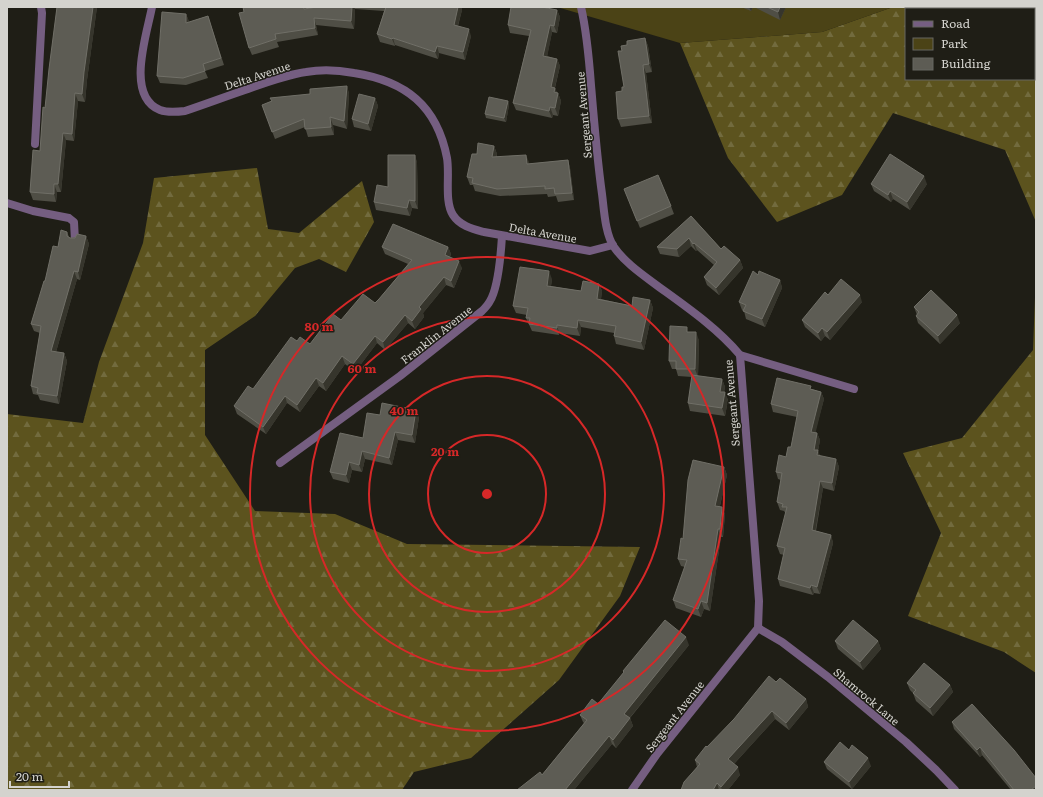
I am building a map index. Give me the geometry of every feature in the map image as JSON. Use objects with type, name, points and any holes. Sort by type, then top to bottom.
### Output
[{"type":"street","points":[[35,144],[42,13],[41,7]]},
{"type":"street","name":"Delta Avenue","points":[[152,7],[141,63],[141,84],[146,98],[152,105],[161,110],[172,112],[185,111],[273,80],[307,72],[328,69],[381,78],[406,91],[418,101],[434,121],[440,133],[448,165],[448,201],[453,214],[458,221],[470,228],[502,236],[590,252],[613,245]]},
{"type":"street","name":"Sergeant Avenue","points":[[581,7],[587,32],[599,168],[605,216],[613,245],[621,256],[639,272],[714,328],[740,355],[759,601],[758,628],[657,754],[632,790]]},
{"type":"street","points":[[7,203],[33,211],[69,218],[74,222],[75,241]]},
{"type":"street","name":"Franklin Avenue","points":[[280,463],[406,371],[482,311],[491,300],[495,287],[500,262],[502,236]]},
{"type":"street","points":[[740,355],[854,389]]},
{"type":"street","name":"Shamrock Lane","points":[[758,628],[782,642],[828,677],[906,742],[955,790]]},
{"type":"green space","points":[[557,7],[893,7],[822,32],[680,43]]},
{"type":"green space","points":[[893,7],[1036,7],[1036,222],[1005,150],[893,113],[842,195],[777,222],[728,158],[680,43],[822,32]]},
{"type":"green space","points":[[257,168],[268,229],[299,233],[362,181],[374,222],[346,272],[319,259],[295,268],[255,316],[205,350],[205,435],[255,511],[335,514],[407,544],[640,547],[620,596],[559,680],[471,758],[414,772],[402,790],[7,790],[7,414],[83,423],[99,362],[143,243],[154,178]]},
{"type":"green space","points":[[1036,271],[1036,673],[1004,652],[908,616],[941,533],[903,453],[962,438],[1033,350]]},
{"type":"building","points":[[57,7],[93,7],[82,94],[75,93],[72,134],[63,133],[58,184],[54,184],[54,194],[30,192],[33,150],[40,151],[43,107],[45,108]]},
{"type":"building","points":[[243,7],[304,7],[304,9],[317,7],[352,7],[351,21],[314,18],[315,28],[275,34],[276,39],[249,48],[239,13],[244,12]]},
{"type":"building","points":[[386,7],[458,7],[454,25],[469,29],[463,52],[437,46],[435,52],[377,34]]},
{"type":"building","points":[[511,7],[542,7],[557,10],[554,26],[550,25],[543,56],[557,59],[551,87],[555,88],[554,92],[558,93],[555,108],[550,107],[549,111],[513,103],[531,30],[508,25]]},
{"type":"building","points":[[767,7],[780,7],[778,12]]},
{"type":"building","points":[[162,12],[186,14],[186,23],[208,16],[221,58],[203,64],[205,71],[183,78],[157,76]]},
{"type":"building","points":[[645,38],[649,64],[643,65],[649,116],[618,119],[616,92],[622,91],[622,87],[624,87],[618,51],[622,51],[621,46],[627,45],[627,41]]},
{"type":"building","points":[[347,86],[344,121],[330,117],[331,127],[305,129],[304,119],[272,132],[262,105],[272,101],[270,98],[310,94],[310,89]]},
{"type":"building","points":[[359,94],[375,98],[368,124],[352,119]]},
{"type":"building","points":[[489,97],[508,101],[504,118],[485,114]]},
{"type":"building","points":[[478,143],[494,146],[492,157],[526,155],[527,164],[568,160],[572,193],[555,194],[554,188],[545,189],[545,186],[497,189],[472,183],[473,178],[467,177],[472,154],[477,154]]},
{"type":"building","points":[[890,154],[924,176],[907,202],[890,191],[888,195],[871,184]]},
{"type":"building","points":[[388,155],[415,155],[415,201],[409,200],[407,208],[374,202],[377,185],[388,187]]},
{"type":"building","points":[[658,175],[671,206],[637,221],[624,189]]},
{"type":"building","points":[[691,216],[721,249],[724,246],[740,260],[716,288],[704,277],[717,262],[694,243],[693,244],[689,238],[677,249],[657,247]]},
{"type":"building","points":[[393,224],[448,247],[445,255],[459,261],[451,281],[444,277],[419,307],[421,309],[412,321],[405,315],[383,342],[375,336],[353,364],[342,356],[323,383],[316,378],[297,405],[285,396],[263,427],[234,406],[248,386],[253,389],[291,337],[297,341],[300,337],[310,344],[333,314],[341,320],[363,294],[375,303],[379,299],[412,260],[382,247]]},
{"type":"building","points":[[61,230],[67,232],[67,236],[70,238],[75,238],[77,234],[86,236],[78,272],[74,271],[51,351],[64,353],[57,396],[37,393],[38,388],[31,386],[41,326],[31,324],[45,281],[53,246],[58,247]]},
{"type":"building","points":[[520,267],[549,271],[547,286],[581,291],[583,281],[599,284],[597,299],[632,306],[633,297],[650,300],[641,342],[614,336],[616,326],[578,320],[577,328],[557,325],[557,328],[529,324],[530,318],[526,318],[528,308],[513,306]]},
{"type":"building","points":[[753,271],[758,275],[759,271],[780,280],[762,319],[743,311],[746,305],[739,302]]},
{"type":"building","points":[[841,279],[860,295],[827,332],[822,328],[818,333],[802,320],[825,292],[828,295]]},
{"type":"building","points":[[931,290],[957,315],[938,336],[916,316],[919,312],[914,307]]},
{"type":"building","points":[[670,326],[687,327],[687,332],[696,332],[695,369],[676,369],[676,361],[669,361]]},
{"type":"building","points":[[692,375],[722,379],[720,392],[725,392],[722,408],[688,403]]},
{"type":"building","points":[[777,378],[811,386],[810,389],[821,392],[811,432],[817,433],[814,450],[818,450],[817,455],[836,459],[832,483],[820,481],[812,530],[831,535],[817,587],[811,585],[810,588],[778,579],[785,548],[777,546],[787,507],[782,507],[783,504],[777,502],[782,473],[776,472],[779,455],[786,457],[788,447],[791,447],[798,411],[771,404]]},
{"type":"building","points":[[382,403],[416,410],[412,435],[395,432],[389,458],[362,451],[359,465],[349,462],[346,475],[330,472],[340,433],[363,438],[367,413],[380,415]]},
{"type":"building","points":[[693,460],[724,467],[715,506],[722,507],[720,529],[718,529],[707,603],[701,601],[698,609],[673,600],[687,560],[678,559],[681,538],[683,539],[688,480]]},
{"type":"building","points":[[665,620],[686,637],[624,714],[630,718],[613,740],[609,736],[565,790],[517,790],[540,772],[542,775],[587,720],[580,715],[592,699],[598,704]]},
{"type":"building","points":[[853,620],[878,641],[860,662],[835,641]]},
{"type":"building","points":[[924,663],[950,685],[930,708],[913,693],[916,690],[907,683]]},
{"type":"building","points":[[769,676],[776,682],[780,678],[806,699],[786,723],[772,711],[728,759],[738,767],[721,787],[717,783],[713,790],[681,790],[684,782],[700,764],[695,760],[706,746],[707,747],[734,719]]},
{"type":"building","points":[[972,704],[1014,750],[1036,778],[1036,786],[1031,790],[1014,790],[980,747],[977,750],[952,722]]},
{"type":"building","points":[[840,742],[849,750],[852,745],[868,758],[849,782],[824,762]]}]
